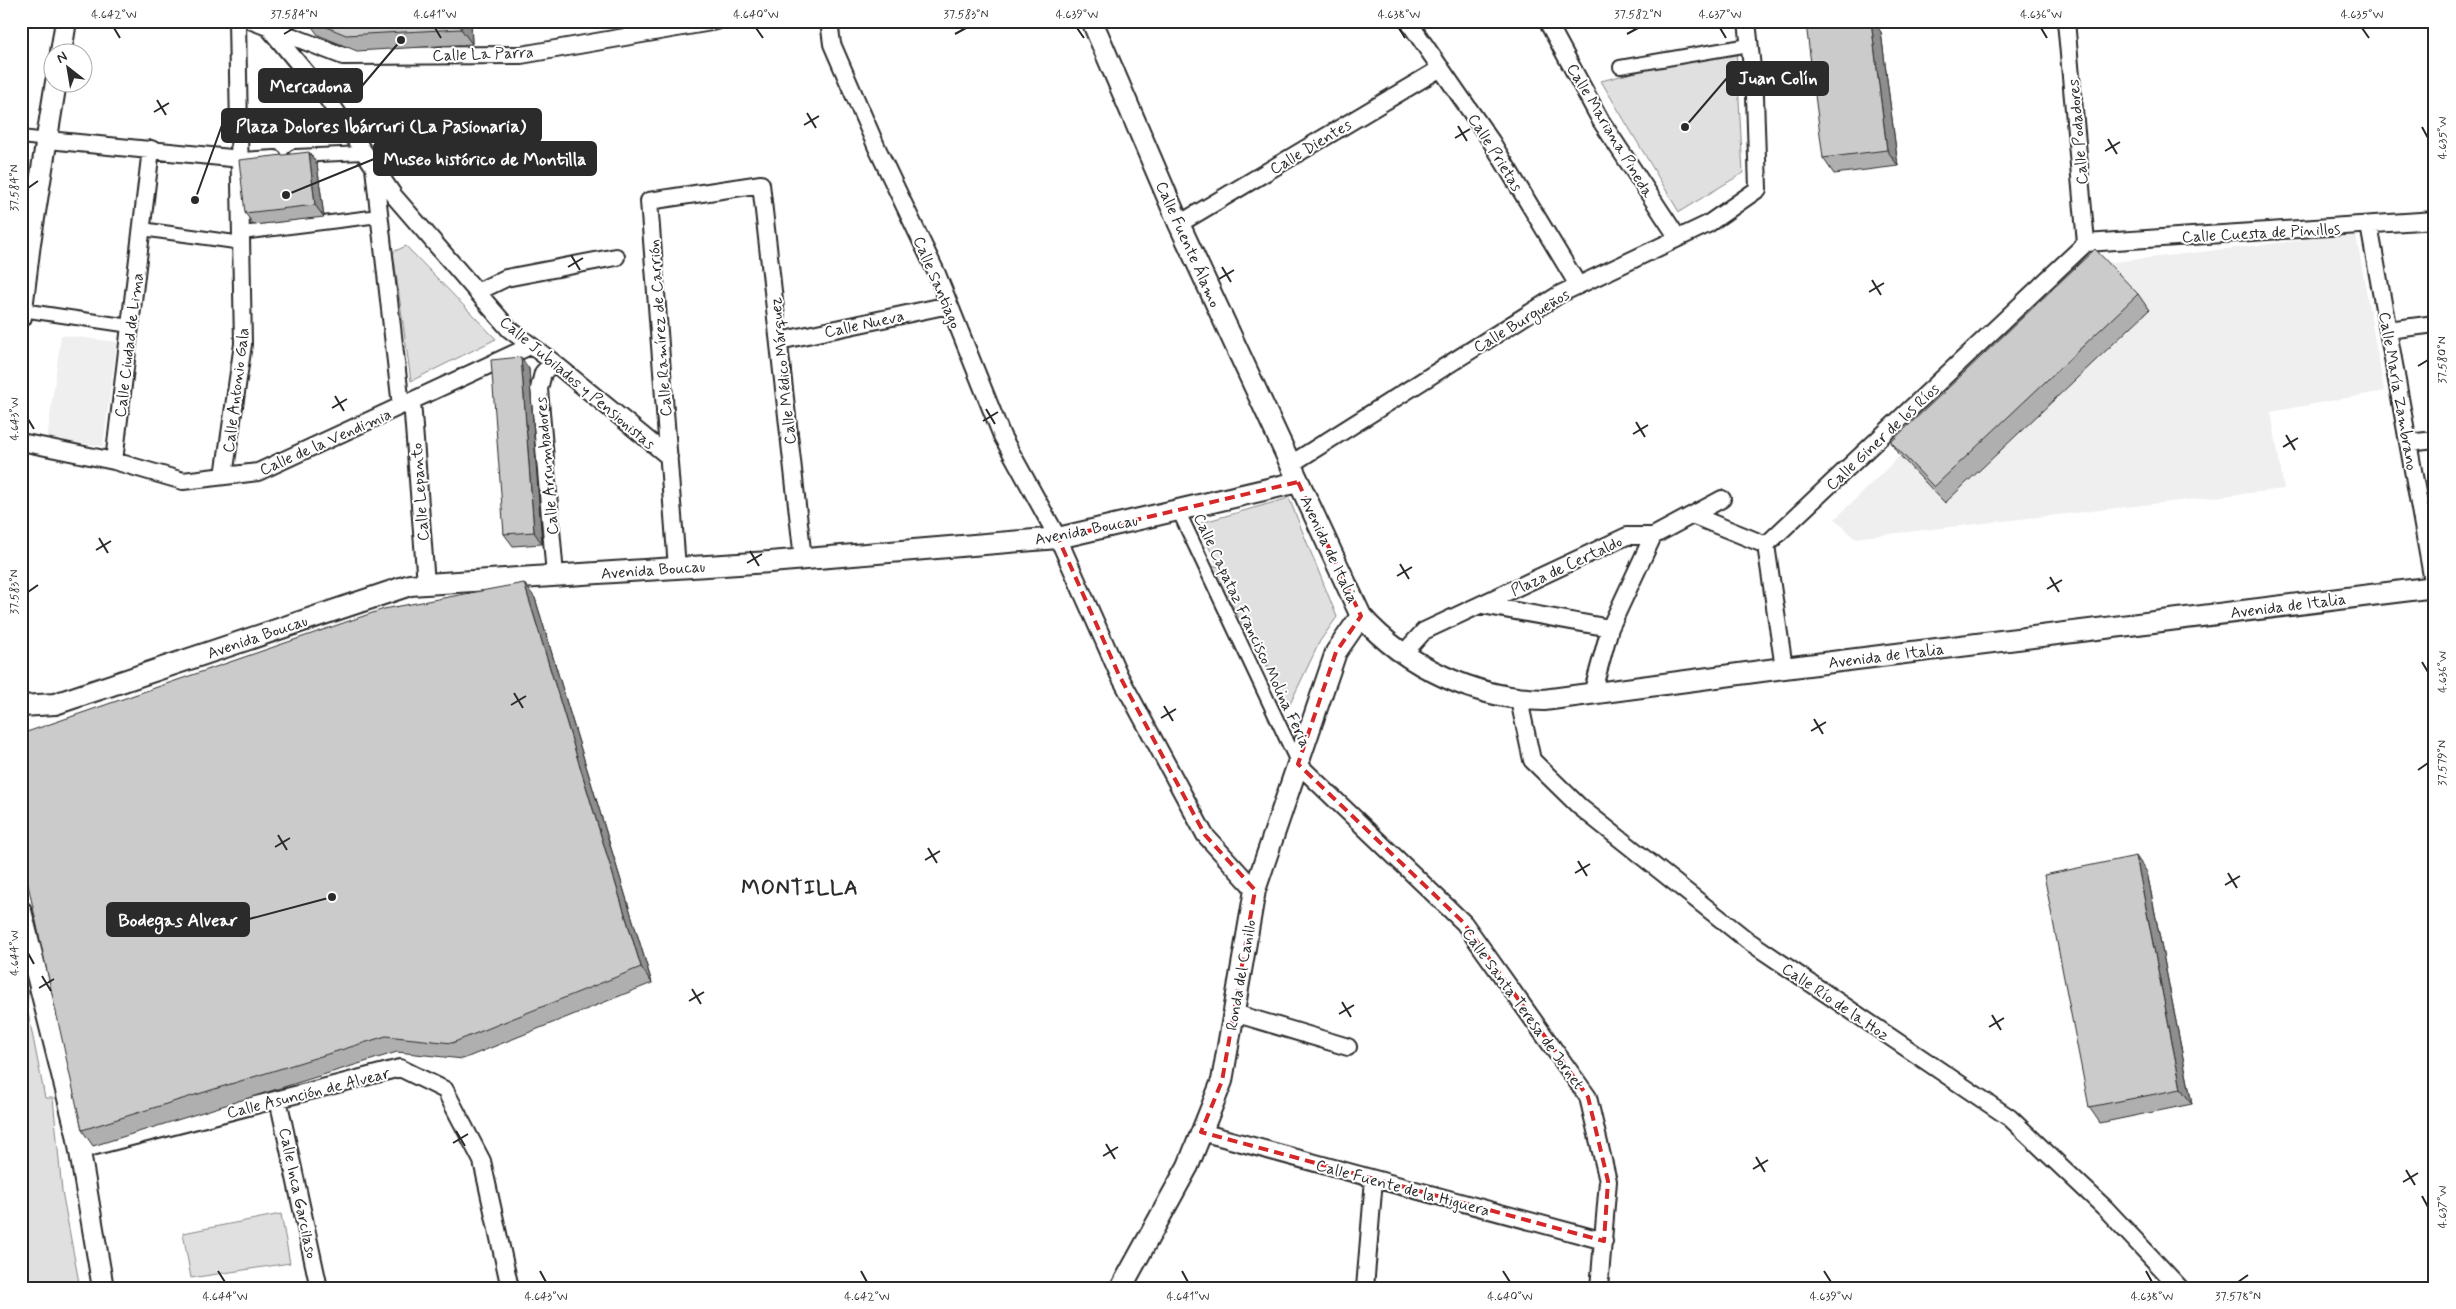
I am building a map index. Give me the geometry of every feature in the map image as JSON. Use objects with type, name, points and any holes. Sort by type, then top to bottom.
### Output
[{"type":"street","points":[[63,42],[66,21]]},
{"type":"street","name":"Calle Antonio Gala","points":[[224,476],[244,344],[237,21]]},
{"type":"street","name":"Calle La Parra","points":[[252,21],[343,56],[521,55],[717,21]]},
{"type":"street","name":"Calle Santiago","points":[[829,21],[832,44],[949,305],[1002,436],[1058,538],[1119,675],[1206,835],[1255,890]]},
{"type":"street","name":"Calle Fuente Álamo","points":[[1092,21],[1179,224],[1294,473]]},
{"type":"street","name":"Calle Prietas","points":[[1408,21],[1491,141],[1578,286]]},
{"type":"street","name":"Calle Mariana Pineda","points":[[1547,21],[1601,121],[1678,238]]},
{"type":"street","points":[[1620,67],[1750,45],[1747,21]]},
{"type":"street","name":"Calle Podadores","points":[[2066,21],[2086,243]]},
{"type":"street","name":"Calle Jubilados y Pensionistas","points":[[268,27],[327,98],[394,196],[509,329],[553,362],[669,457]]},
{"type":"street","name":"Calle Burgueños","points":[[1294,473],[1560,294],[1708,224],[1758,188],[1756,96],[1750,45]]},
{"type":"street","name":"Calle Dientes","points":[[1179,224],[1441,68]]},
{"type":"street","points":[[55,92],[30,243],[22,313],[130,326]]},
{"type":"street","points":[[21,137],[241,159],[369,160]]},
{"type":"street","name":"Calle Ciudad de Lima","points":[[114,461],[151,149]]},
{"type":"street","name":"Calle Jubilados y Pensionistas","points":[[369,160],[406,404]]},
{"type":"street","name":"Calle Médico Márquez","points":[[761,184],[803,559]]},
{"type":"street","name":"Calle Ramírez de Carrión","points":[[677,568],[649,201],[761,184]]},
{"type":"street","points":[[142,229],[242,238],[379,216]]},
{"type":"street","name":"Calle Cuesta de Pinillos","points":[[2086,243],[2369,226],[2435,220]]},
{"type":"street","name":"Calle María Zambrano","points":[[2369,226],[2435,587]]},
{"type":"street","name":"Calle Giner de los Ríos","points":[[1766,545],[2086,243]]},
{"type":"street","points":[[477,292],[506,278],[616,257]]},
{"type":"street","name":"Calle Nueva","points":[[779,341],[949,305]]},
{"type":"street","points":[[2388,330],[2435,324]]},
{"type":"street","name":"Calle de la Vendimia","points":[[21,442],[114,461],[183,481],[258,472],[530,346]]},
{"type":"street","name":"Calle Arrumbadores","points":[[553,362],[543,373],[539,389],[555,575]]},
{"type":"street","name":"Calle Lepanto","points":[[406,404],[426,584]]},
{"type":"street","points":[[2408,443],[2435,440]]},
{"type":"street","name":"Avenida Boucau","points":[[21,706],[55,704],[410,585],[803,559],[1058,538],[1178,510],[1294,473]]},
{"type":"street","name":"Avenida de Italia","points":[[1294,473],[1362,616],[1374,631],[1404,653],[1447,678],[1489,694],[1520,700],[1544,700],[1784,668],[2435,587]]},
{"type":"street","name":"Plaza de Certaldo","points":[[1404,653],[1424,631],[1627,536],[1654,536],[1722,499]]},
{"type":"street","name":"Calle Capataz Francisco Molina Feria","points":[[1178,510],[1298,764]]},
{"type":"street","points":[[1692,515],[1766,545],[1784,668]]},
{"type":"street","name":"Plaza de Certaldo","points":[[1592,694],[1610,628],[1654,536]]},
{"type":"street","name":"Plaza de Certaldo","points":[[1482,604],[1610,628]]},
{"type":"street","name":"Avenida de Italia","points":[[1336,652],[1362,616]]},
{"type":"street","name":"Ronda del Canillo","points":[[1121,1288],[1188,1166],[1222,1081],[1255,890],[1336,652]]},
{"type":"street","name":"Calle Río de la Hoz","points":[[1520,700],[1532,760],[1580,808],[1746,940],[2010,1118],[2105,1208],[2180,1288]]},
{"type":"street","name":"Calle Santa Teresa de Jornet","points":[[1298,764],[1464,923],[1588,1097],[1608,1181],[1599,1288]]},
{"type":"street","points":[[21,910],[80,1150],[103,1288]]},
{"type":"street","points":[[1234,1013],[1348,1047]]},
{"type":"street","name":"Calle Asunción de Alvear","points":[[80,1150],[400,1068],[445,1090],[482,1161],[510,1288]]},
{"type":"street","name":"Calle Inca Garcilaso","points":[[278,1099],[319,1288]]},
{"type":"street","name":"Calle Fuente de la Higuera","points":[[1202,1132],[1604,1242]]},
{"type":"street","points":[[1365,1288],[1374,1179]]},
{"type":"highlighted area","points":[[1298,482],[1361,616],[1336,652],[1298,764],[1464,923],[1588,1097],[1608,1181],[1604,1241],[1201,1132],[1222,1081],[1255,890],[1205,835],[1119,675],[1058,538]]},
{"type":"shaded area","points":[[1736,46],[1743,173],[1679,212],[1601,81]]},
{"type":"shaded area","points":[[2356,234],[2384,391],[2271,412],[2284,489],[1854,538],[1835,519],[2096,264]]},
{"type":"shaded area","points":[[406,246],[496,339],[411,381],[393,252]]},
{"type":"shaded area","points":[[61,335],[117,342],[103,446],[47,439]]},
{"type":"shaded area","points":[[1289,498],[1337,617],[1320,641],[1289,706],[1267,663],[1267,668],[1209,564],[1219,567],[1197,524]]},
{"type":"shaded area","points":[[21,974],[24,987],[29,985],[27,1007],[45,1098],[53,1098],[62,1191],[80,1288],[21,1288]]},
{"type":"shaded area","points":[[281,1214],[290,1263],[191,1278],[183,1233]]},
{"type":"building","points":[[312,21],[461,21],[461,29],[346,35]]},
{"type":"building","points":[[1827,21],[1871,21],[1887,150],[1823,158],[1806,24]]},
{"type":"building","points":[[309,152],[315,205],[245,213],[239,160]]},
{"type":"building","points":[[2095,249],[2138,294],[1934,487],[1891,442]]},
{"type":"building","points":[[521,357],[534,532],[504,534],[491,360]]},
{"type":"building","points":[[524,583],[641,967],[452,1043],[386,1036],[82,1130],[21,853],[21,734],[384,609]]},
{"type":"building","points":[[2136,856],[2181,1089],[2089,1107],[2044,875]]},
{"type":"place","name":"Mercadona","points":[[401,40]]},
{"type":"place","name":"Juan Colín","points":[[1685,127]]},
{"type":"place","name":"Museo histórico de Montilla","points":[[286,195]]},
{"type":"place","name":"Plaza Dolores Ibárruri (La Pasionaria)","points":[[195,200]]},
{"type":"place","name":"Bodegas Alvear","points":[[332,897]]},
{"type":"district","name":"MONTILLA","points":[[800,887]]}]
